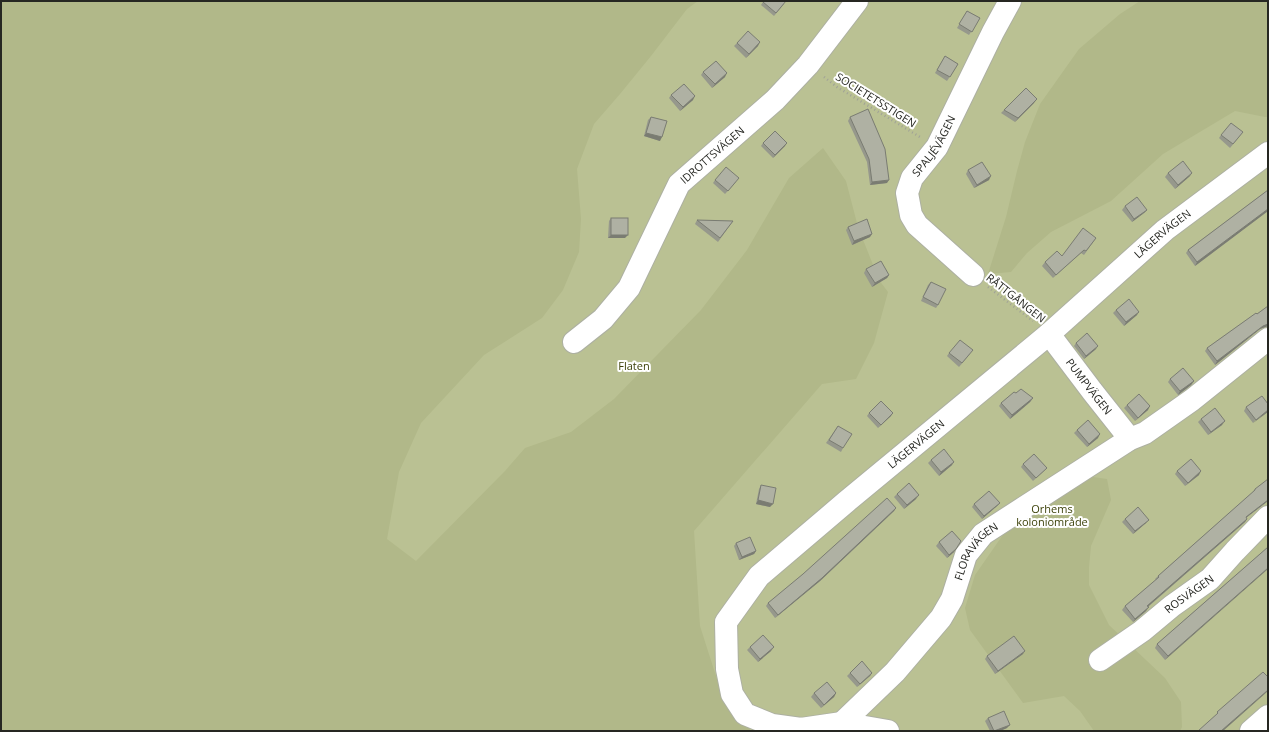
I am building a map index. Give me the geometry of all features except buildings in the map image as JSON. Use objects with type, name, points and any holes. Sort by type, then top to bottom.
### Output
[{"type":"street","name":"IDROTTSVÄGEN","points":[[574,342],[603,319],[629,288],[679,184],[775,100],[808,65],[857,1]]},
{"type":"street","name":"SPALJÉVÄGEN","points":[[972,275],[917,225],[911,215],[907,193],[912,178],[937,147],[993,32],[1010,1]]},
{"type":"street","name":"LÄGERVÄGEN","points":[[842,723],[801,728],[772,725],[745,714],[732,694],[726,669],[726,622],[759,576],[1049,334],[1165,230],[1268,153]]},
{"type":"street","name":"PUMPVÄGEN","points":[[1049,334],[1130,439]]},
{"type":"street","name":"FLORAVÄGEN","points":[[842,723],[895,672],[941,618],[952,600],[966,555],[983,534],[1130,439],[1145,433],[1192,400],[1268,339]]},
{"type":"street","name":"ROSVÄGEN","points":[[1100,660],[1142,631],[1172,606],[1210,579],[1268,517]]},
{"type":"street","points":[[1251,731],[1268,716]]},
{"type":"street","points":[[842,723],[888,731]]},
{"type":"path","name":"SOCIETETSSTIGEN","points":[[808,65],[838,87],[937,147]]},
{"type":"path","name":"RÅTTGÅNGEN","points":[[972,275],[1049,334]]},
{"type":"green space","name":"Flaten","points":[[1,1],[1268,1],[1268,731],[1,731]]},
{"type":"green space","points":[[1,1],[698,1],[687,9],[651,56],[594,124],[577,169],[581,219],[579,252],[563,290],[542,318],[484,355],[421,423],[399,472],[387,539],[416,561],[505,471],[525,448],[571,432],[614,399],[701,310],[747,250],[789,178],[823,148],[846,181],[858,227],[879,280],[888,292],[874,343],[856,379],[822,384],[694,531],[700,626],[722,695],[751,731],[1,731]]},
{"type":"green space","points":[[1140,1],[1268,1],[1268,117],[1235,111],[1163,154],[1111,201],[1051,232],[1027,253],[1011,272],[988,274],[1006,217],[1025,142],[1040,104],[1079,49],[1120,14]]},
{"type":"green space","name":"Orhems koloniområde","points":[[1072,474],[1107,479],[1111,500],[1091,546],[1089,585],[1109,625],[1165,678],[1181,702],[1182,727],[1180,731],[1094,731],[1080,711],[1064,696],[1023,703],[970,630],[965,608],[975,575],[1014,519]]}]
